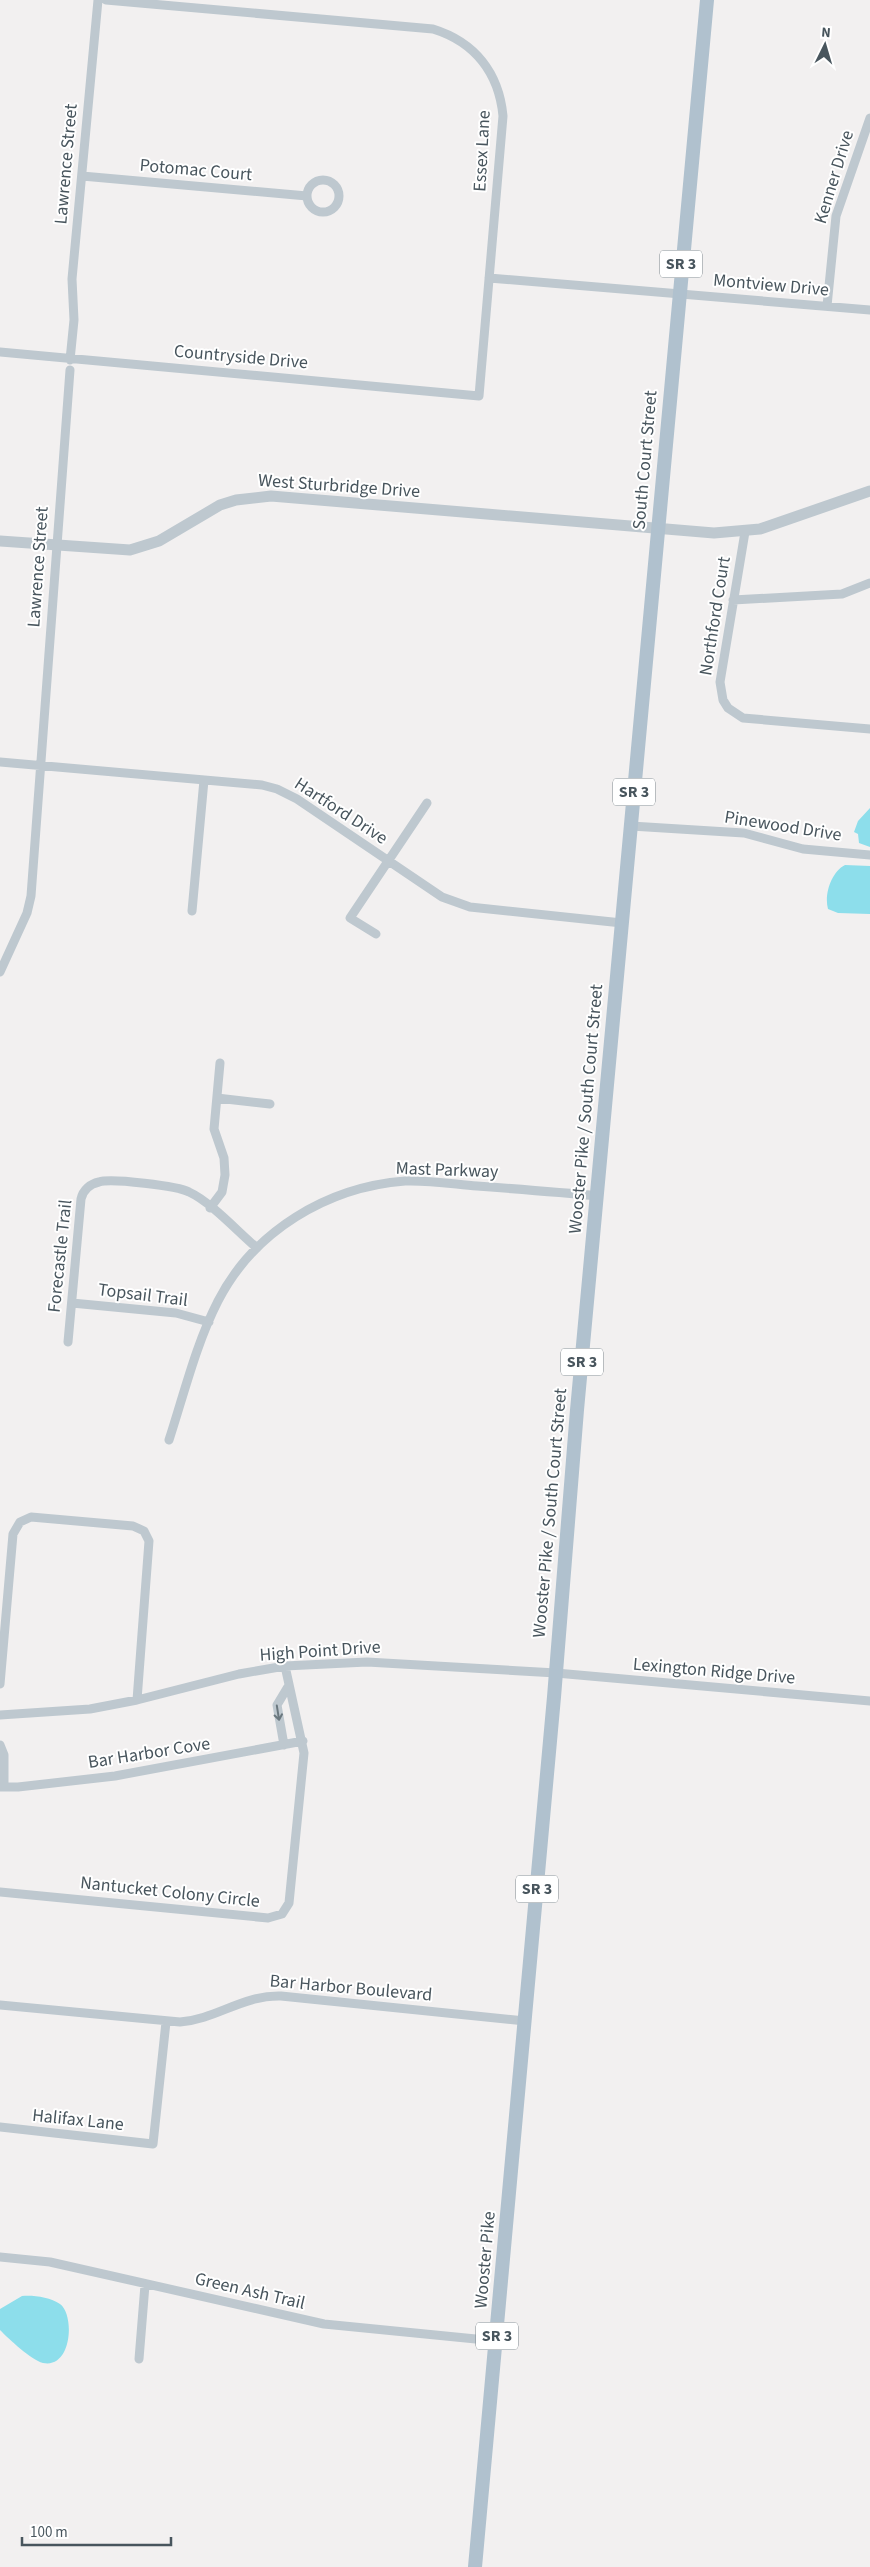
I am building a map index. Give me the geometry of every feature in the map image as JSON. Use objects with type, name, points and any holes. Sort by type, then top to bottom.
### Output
[{"type":"main road","name":"South Court Street","points":[[622,923],[678,294],[707,0]]},
{"type":"main road","name":"Wooster Pike / South Court Street","points":[[517,2105],[622,923]]},
{"type":"main road","name":"Wooster Pike","points":[[475,2567],[517,2105]]},
{"type":"street","name":"Lawrence Street","points":[[70,359],[74,320],[72,279],[98,0]]},
{"type":"street","name":"Essex Lane","points":[[106,0],[420,27],[446,33],[472,48],[487,66],[498,87],[503,116],[479,396]]},
{"type":"street","name":"Kenner Drive","points":[[827,306],[836,216],[870,118]]},
{"type":"street","name":"Potomac Court","points":[[82,176],[307,196]]},
{"type":"street","name":"Montview Drive","points":[[489,278],[870,310]]},
{"type":"street","name":"Countryside Drive","points":[[0,352],[479,396]]},
{"type":"street","name":"Lawrence Street","points":[[0,972],[27,913],[31,896],[39,766],[70,370]]},
{"type":"street","name":"West Sturbridge Drive","points":[[0,541],[130,550],[160,541],[220,505],[245,498],[271,496],[714,533],[746,532],[870,491]]},
{"type":"street","name":"Northford Court","points":[[746,532],[720,682],[723,700],[728,708],[743,718],[870,729]]},
{"type":"street","points":[[733,600],[842,594],[870,583]]},
{"type":"street","name":"Hartford Drive","points":[[0,762],[262,785],[277,789],[297,799],[442,897],[470,907],[622,923]]},
{"type":"street","points":[[192,911],[204,780]]},
{"type":"street","points":[[376,934],[350,918],[426,803]]},
{"type":"street","name":"Pinewood Drive","points":[[631,826],[744,833],[803,850],[870,855]]},
{"type":"street","points":[[210,1208],[222,1192],[225,1175],[224,1158],[214,1129],[220,1063]]},
{"type":"street","points":[[217,1098],[270,1104]]},
{"type":"street","name":"Forecastle Trail","points":[[68,1342],[81,1199],[82,1194],[90,1186],[106,1181],[175,1187],[191,1192],[257,1248]]},
{"type":"street","name":"Mast Parkway","points":[[169,1440],[209,1322],[232,1279],[257,1248],[291,1220],[311,1208],[338,1196],[380,1184],[405,1181],[598,1196]]},
{"type":"street","name":"Topsail Trail","points":[[72,1303],[176,1313],[209,1322]]},
{"type":"street","points":[[0,1684],[13,1534],[17,1525],[31,1517],[132,1526],[144,1531],[149,1541],[137,1700]]},
{"type":"street","name":"High Point Drive","points":[[0,1715],[54,1712],[137,1700],[239,1674],[285,1666],[367,1662],[414,1663],[556,1673]]},
{"type":"street","name":"Nantucket Colony Circle","points":[[0,1892],[275,1918],[286,1910],[289,1903],[304,1753],[303,1741],[285,1666]]},
{"type":"street","name":"Lexington Ridge Drive","points":[[556,1673],[870,1702]]},
{"type":"street","points":[[284,1745],[277,1705],[289,1685]]},
{"type":"street","name":"Bar Harbor Cove","points":[[2,1787],[115,1776],[303,1741]]},
{"type":"street","points":[[0,1746],[4,1755],[2,1787]]},
{"type":"street","name":"Bar Harbor Boulevard","points":[[0,2005],[166,2022],[194,2021],[209,2017],[236,2003],[266,1996],[525,2021]]},
{"type":"street","name":"Halifax Lane","points":[[0,2127],[153,2144],[166,2022]]},
{"type":"street","name":"Green Ash Trail","points":[[0,2257],[50,2262],[324,2324],[496,2341]]},
{"type":"street","points":[[139,2359],[145,2285]]},
{"type":"water","points":[[870,808],[870,847],[859,843],[858,834],[854,832],[858,821]]},
{"type":"water","points":[[845,865],[870,866],[870,914],[838,913],[828,909],[827,897],[832,878]]},
{"type":"water","points":[[22,2296],[46,2298],[60,2304],[65,2310],[69,2329],[68,2340],[60,2358],[53,2363],[43,2363],[32,2358],[0,2330],[0,2309]]}]
